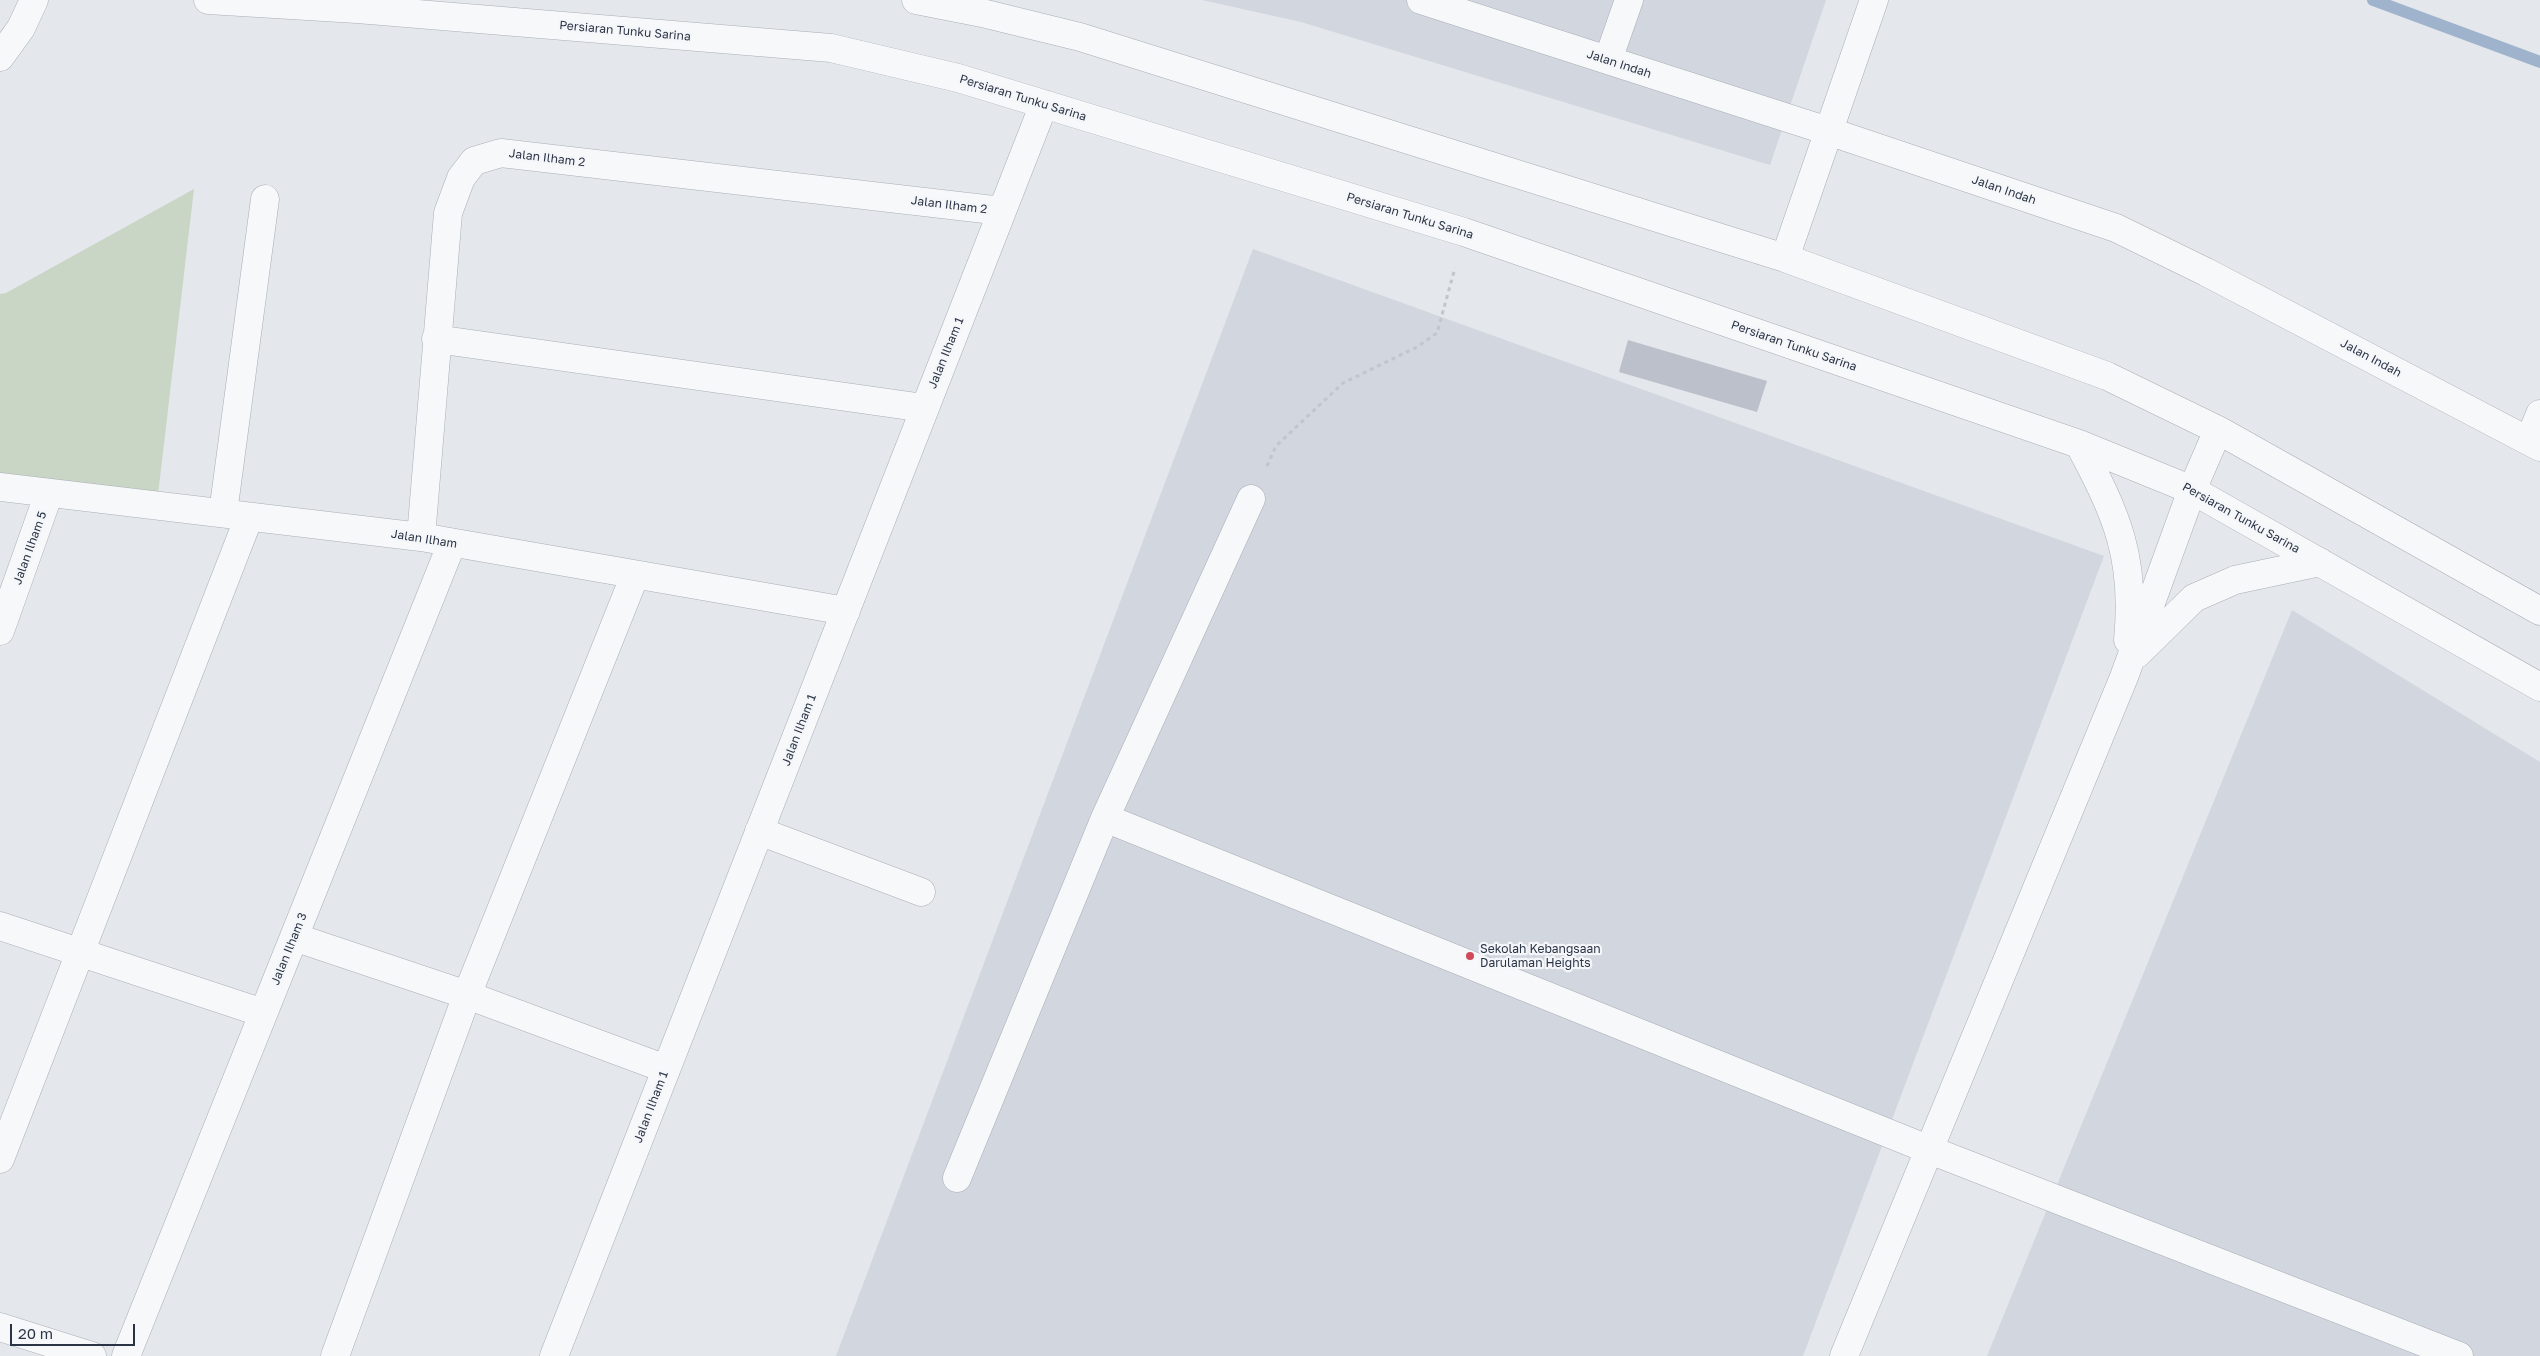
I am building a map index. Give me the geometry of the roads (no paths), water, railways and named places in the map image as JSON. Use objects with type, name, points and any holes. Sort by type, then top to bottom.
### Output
[{"type":"street","points":[[0,57],[21,28],[34,0]]},
{"type":"street","name":"Persiaran Tunku Sarina","points":[[208,0],[357,9],[831,48],[958,78],[1464,232],[2079,444],[2192,490],[2540,687]]},
{"type":"street","points":[[916,0],[982,12],[1080,37],[1785,258],[2107,376],[2218,430],[2540,611]]},
{"type":"street","name":"Jalan Indah","points":[[1421,0],[1828,131],[2116,228],[2206,272],[2535,444],[2540,414]]},
{"type":"street","points":[[1608,60],[1629,0]]},
{"type":"street","points":[[1785,258],[1874,0]]},
{"type":"street","name":"Jalan Ilham 1","points":[[554,1356],[1044,104]]},
{"type":"street","name":"Jalan Ilham 2","points":[[421,537],[448,212],[461,178],[474,162],[501,153],[1002,211]]},
{"type":"street","points":[[0,1158],[80,953],[236,515],[265,199]]},
{"type":"street","points":[[436,339],[924,408]]},
{"type":"street","points":[[1844,1356],[2127,669],[2192,490],[2218,430]]},
{"type":"street","points":[[2079,444],[2104,490],[2118,528],[2129,568],[2131,608],[2127,669]]},
{"type":"street","name":"Jalan Ilham","points":[[0,487],[421,537],[846,611]]},
{"type":"street","name":"Jalan Ilham 5","points":[[0,632],[49,493]]},
{"type":"street","points":[[956,1178],[1105,818],[1251,499]]},
{"type":"street","name":"Jalan Ilham 3","points":[[126,1356],[452,543]]},
{"type":"street","points":[[2127,669],[2194,598],[2235,580],[2320,562]]},
{"type":"street","points":[[335,1356],[467,995],[635,575]]},
{"type":"street","points":[[1105,818],[1930,1150],[2458,1356]]},
{"type":"street","points":[[759,831],[921,892]]},
{"type":"street","points":[[0,926],[263,1013]]},
{"type":"street","points":[[294,937],[467,995],[666,1069]]},
{"type":"street","points":[[0,1327],[92,1356]]},
{"type":"waterway","points":[[2373,0],[2540,62]]},
{"type":"place","name":"Sekolah Kebangsaan Darulaman Heights","points":[[1470,956]]}]
